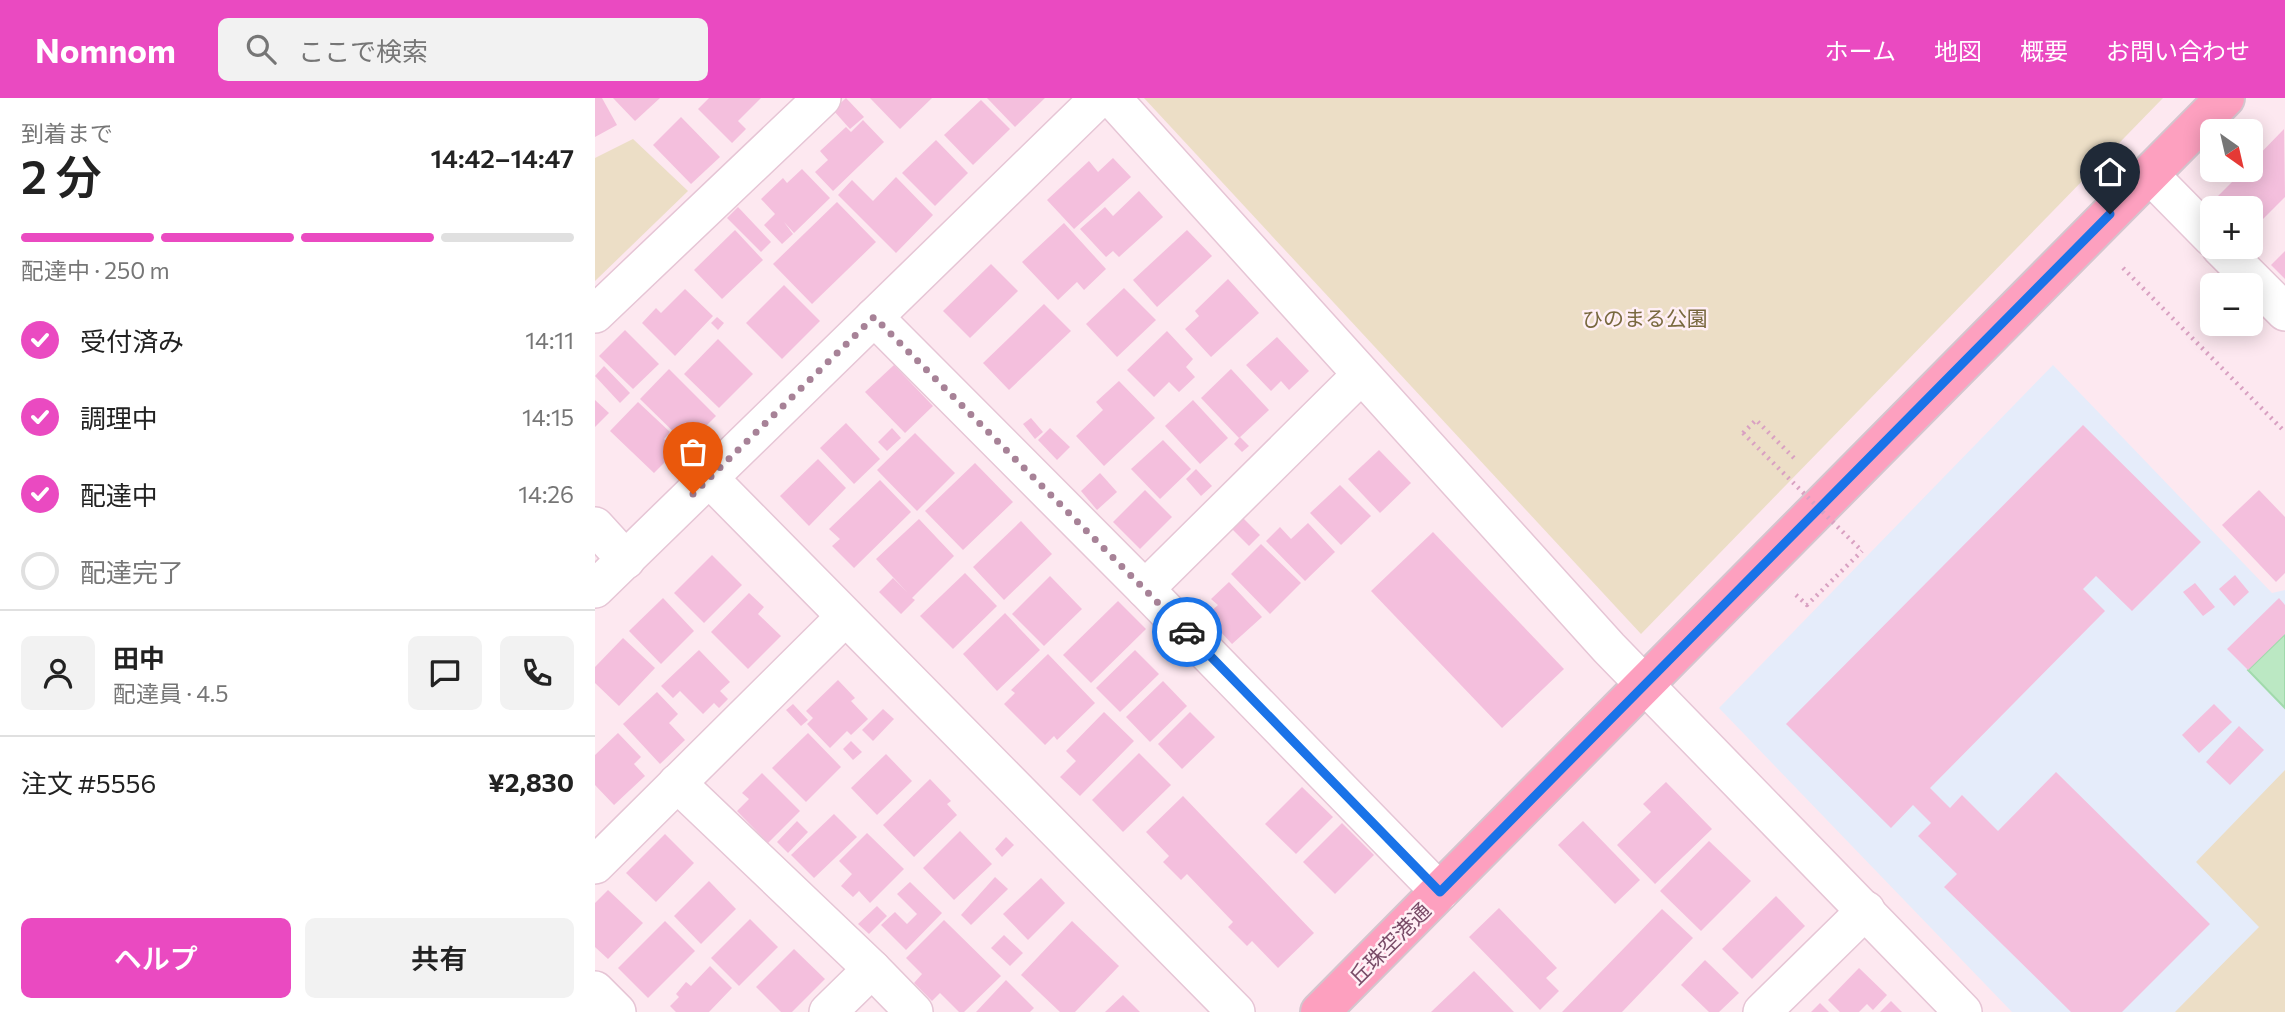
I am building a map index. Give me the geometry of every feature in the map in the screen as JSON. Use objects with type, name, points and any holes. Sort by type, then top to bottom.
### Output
[{"type":"main road","name":"丘珠空港通","points":[[1320,1012],[1645,686],[2221,99]]},
{"type":"street","points":[[595,314],[822,98]]},
{"type":"street","points":[[595,589],[1099,98]]},
{"type":"street","points":[[1112,98],[1360,376],[1645,686],[1963,1012]]},
{"type":"street","points":[[2149,174],[2200,226]]},
{"type":"street","points":[[2232,259],[2285,312]]},
{"type":"street","points":[[874,317],[1145,589],[1440,892]]},
{"type":"street","points":[[1145,589],[1360,376]]},
{"type":"street","points":[[709,478],[1235,1012]]},
{"type":"street","points":[[595,526],[626,559]]},
{"type":"street","points":[[595,864],[845,617]]},
{"type":"street","points":[[677,783],[914,1012]]},
{"type":"street","points":[[1762,1012],[1866,910]]},
{"type":"street","points":[[828,1012],[872,969]]},
{"type":"street","points":[[595,990],[617,1012]]},
{"type":"path","points":[[2123,268],[2285,432]]},
{"type":"path","points":[[1794,458],[1756,420],[1743,433],[1862,551],[1807,605],[1796,595]]},
{"type":"shaded area","points":[[2053,365],[2272,593],[2285,590],[2285,1012],[2012,1012],[1719,708]]},
{"type":"shaded area","points":[[2285,634],[2285,708],[2248,670]]},
{"type":"green space","name":"ひのまる公園","points":[[1144,98],[2163,98],[1641,634]]},
{"type":"green space","points":[[633,139],[688,191],[595,281],[595,158]]},
{"type":"green space","points":[[2285,770],[2285,1012],[2175,1012],[2259,927],[2196,862]]},
{"type":"building","points":[[595,98],[602,98],[617,125],[595,137]]},
{"type":"building","points":[[613,98],[660,98],[635,121]]},
{"type":"building","points":[[709,98],[761,98],[738,121],[746,129],[732,143],[698,109]]},
{"type":"building","points":[[846,98],[864,117],[850,129],[833,110]]},
{"type":"building","points":[[870,98],[932,98],[900,129]]},
{"type":"building","points":[[987,98],[1045,98],[1015,127]]},
{"type":"building","points":[[981,100],[1010,129],[973,165],[944,135]]},
{"type":"building","points":[[681,117],[720,157],[691,184],[653,145]]},
{"type":"building","points":[[863,120],[884,142],[833,191],[815,172],[828,160],[820,151],[846,127],[851,132]]},
{"type":"building","points":[[2284,129],[2285,197],[2263,219],[2263,196],[2218,196],[2232,182],[2263,182],[2263,151]]},
{"type":"building","points":[[936,140],[968,173],[935,206],[902,173]]},
{"type":"building","points":[[1113,158],[1131,177],[1074,229],[1047,200],[1089,161],[1098,172]]},
{"type":"building","points":[[802,169],[830,198],[794,233],[784,222],[793,234],[782,244],[764,225],[775,214],[761,199],[783,178],[787,183]]},
{"type":"building","points":[[896,177],[933,215],[896,253],[838,195],[852,180],[873,201]]},
{"type":"building","points":[[1139,191],[1163,217],[1119,257],[1113,251],[1106,257],[1080,229],[1105,207],[1113,216]]},
{"type":"building","points":[[837,202],[876,242],[812,304],[773,264]]},
{"type":"building","points":[[738,207],[771,242],[761,252],[727,218]]},
{"type":"building","points":[[1064,223],[1106,269],[1084,290],[1077,282],[1058,300],[1022,262]]},
{"type":"building","points":[[735,230],[763,260],[722,299],[694,270]]},
{"type":"building","points":[[1187,230],[1212,256],[1157,307],[1133,280]]},
{"type":"building","points":[[2285,251],[2285,279],[2271,265]]},
{"type":"building","points":[[991,264],[1018,291],[970,338],[943,311]]},
{"type":"building","points":[[1228,279],[1259,313],[1211,357],[1185,329],[1199,316],[1195,311]]},
{"type":"building","points":[[784,285],[820,321],[782,359],[746,323]]},
{"type":"building","points":[[1124,288],[1156,320],[1117,357],[1086,324]]},
{"type":"building","points":[[685,289],[713,316],[675,356],[642,323],[656,308],[661,313]]},
{"type":"building","points":[[1044,304],[1071,331],[1009,390],[983,363]]},
{"type":"building","points":[[717,317],[724,323],[718,330],[711,323]]},
{"type":"building","points":[[625,330],[659,364],[633,389],[599,356]]},
{"type":"building","points":[[1167,331],[1193,359],[1186,367],[1195,377],[1179,392],[1169,382],[1154,397],[1127,370]]},
{"type":"building","points":[[1277,337],[1309,371],[1289,390],[1281,381],[1271,391],[1246,365]]},
{"type":"building","points":[[718,339],[753,374],[719,408],[684,374]]},
{"type":"building","points":[[894,365],[933,406],[905,433],[865,392]]},
{"type":"building","points":[[604,366],[630,393],[620,403],[595,376]]},
{"type":"building","points":[[669,369],[716,416],[687,445],[640,399]]},
{"type":"building","points":[[1231,369],[1269,410],[1239,438],[1201,398]]},
{"type":"building","points":[[1119,381],[1155,418],[1104,466],[1076,436],[1103,410],[1096,402]]},
{"type":"building","points":[[595,400],[609,413],[595,427]]},
{"type":"building","points":[[1193,400],[1228,438],[1200,464],[1165,426]]},
{"type":"building","points":[[638,402],[670,432],[664,439],[676,451],[654,473],[610,431]]},
{"type":"building","points":[[1031,418],[1043,432],[1035,439],[1023,424]]},
{"type":"building","points":[[846,423],[880,459],[854,484],[820,448]]},
{"type":"building","points":[[2083,425],[2201,542],[2132,611],[2096,576],[2083,589],[2105,611],[1930,788],[1950,808],[1962,795],[1998,831],[2056,772],[2210,924],[2122,1012],[2071,1012],[1944,887],[1957,874],[1918,836],[1931,823],[1913,805],[1891,828],[1786,724]]},
{"type":"building","points":[[892,428],[901,438],[887,451],[878,442]]},
{"type":"building","points":[[1050,428],[1070,447],[1057,460],[1038,440]]},
{"type":"building","points":[[915,433],[955,473],[917,511],[877,470]]},
{"type":"building","points":[[1240,437],[1249,446],[1242,452],[1234,444]]},
{"type":"building","points":[[1163,440],[1191,469],[1160,499],[1131,469]]},
{"type":"building","points":[[1379,450],[1411,483],[1380,513],[1348,479]]},
{"type":"building","points":[[818,459],[846,488],[809,526],[780,496]]},
{"type":"building","points":[[975,463],[1013,502],[963,550],[925,511]]},
{"type":"building","points":[[1196,469],[1212,486],[1201,496],[1186,479]]},
{"type":"building","points":[[1100,473],[1117,492],[1097,510],[1081,491]]},
{"type":"building","points":[[880,480],[911,512],[854,568],[832,546],[840,539],[829,529]]},
{"type":"building","points":[[1340,485],[1371,516],[1341,545],[1310,513]]},
{"type":"building","points":[[1145,490],[1172,517],[1140,549],[1113,522]]},
{"type":"building","points":[[2259,490],[2285,517],[2285,573],[2276,582],[2222,525]]},
{"type":"building","points":[[1243,518],[1260,535],[1249,546],[1232,529]]},
{"type":"building","points":[[919,519],[954,556],[912,598],[915,600],[901,614],[879,592],[893,578],[907,592],[876,559]]},
{"type":"building","points":[[1021,521],[1052,554],[1004,600],[973,567]]},
{"type":"building","points":[[1308,523],[1335,552],[1305,581],[1266,541],[1280,527],[1291,539]]},
{"type":"building","points":[[1433,532],[1564,669],[1502,728],[1371,591]]},
{"type":"building","points":[[1261,544],[1301,583],[1270,614],[1231,574]]},
{"type":"building","points":[[712,555],[742,585],[704,623],[674,593]]},
{"type":"building","points":[[965,573],[997,606],[953,649],[920,616]]},
{"type":"building","points":[[2235,575],[2249,592],[2234,606],[2219,589]]},
{"type":"building","points":[[1050,576],[1082,609],[1044,646],[1012,614]]},
{"type":"building","points":[[1229,582],[1262,617],[1232,644],[1206,616],[1218,605],[1211,599]]},
{"type":"building","points":[[2195,583],[2215,607],[2203,616],[2183,592]]},
{"type":"building","points":[[749,593],[764,607],[758,614],[781,636],[748,669],[711,632]]},
{"type":"building","points":[[663,598],[694,631],[661,664],[629,631]]},
{"type":"building","points":[[2279,598],[2285,605],[2285,634],[2248,670],[2227,649]]},
{"type":"building","points":[[1118,601],[1146,629],[1091,683],[1063,655]]},
{"type":"building","points":[[1005,613],[1040,650],[997,691],[963,654]]},
{"type":"building","points":[[623,638],[655,668],[619,706],[595,683],[595,667]]},
{"type":"building","points":[[699,650],[730,682],[720,691],[728,699],[719,708],[714,703],[703,714],[680,691],[673,698],[661,686]]},
{"type":"building","points":[[1135,650],[1159,674],[1120,712],[1096,688]]},
{"type":"building","points":[[1048,654],[1095,703],[1057,740],[1054,736],[1045,745],[1004,704],[1015,693],[1011,690]]},
{"type":"building","points":[[838,680],[855,698],[851,701],[868,719],[851,735],[847,731],[830,748],[807,724],[813,718],[806,711]]},
{"type":"building","points":[[1163,681],[1187,706],[1150,742],[1126,717]]},
{"type":"building","points":[[657,692],[678,714],[669,723],[685,740],[660,764],[623,724]]},
{"type":"building","points":[[793,704],[808,720],[801,726],[786,710]]},
{"type":"building","points":[[2214,704],[2232,722],[2199,753],[2182,735]]},
{"type":"building","points":[[883,709],[894,719],[873,741],[862,730]]},
{"type":"building","points":[[1104,712],[1134,741],[1080,796],[1060,777],[1076,761],[1066,751]]},
{"type":"building","points":[[1190,712],[1215,737],[1182,769],[1158,744]]},
{"type":"building","points":[[2239,726],[2264,750],[2230,785],[2206,762]]},
{"type":"building","points":[[618,733],[641,757],[634,764],[645,776],[614,805],[595,785],[595,755]]},
{"type":"building","points":[[808,733],[841,767],[806,802],[772,768]]},
{"type":"building","points":[[851,741],[862,752],[853,760],[843,749]]},
{"type":"building","points":[[1139,753],[1171,785],[1123,832],[1092,800]]},
{"type":"building","points":[[886,754],[912,781],[877,815],[851,788]]},
{"type":"building","points":[[762,773],[800,811],[768,843],[737,811],[749,799],[742,793]]},
{"type":"building","points":[[930,779],[951,801],[947,804],[957,815],[914,857],[883,825]]},
{"type":"building","points":[[1666,782],[1712,829],[1655,884],[1617,845],[1651,812],[1643,804]]},
{"type":"building","points":[[1302,787],[1333,817],[1296,854],[1265,824]]},
{"type":"building","points":[[1183,796],[1314,933],[1278,968],[1252,941],[1247,946],[1228,927],[1233,922],[1187,874],[1181,880],[1163,862],[1169,856],[1146,832]]},
{"type":"building","points":[[834,814],[857,837],[814,878],[791,855]]},
{"type":"building","points":[[797,821],[808,832],[788,853],[777,842]]},
{"type":"building","points":[[1583,821],[1640,880],[1615,904],[1558,845]]},
{"type":"building","points":[[1342,823],[1374,855],[1335,894],[1303,862]]},
{"type":"building","points":[[960,831],[992,864],[954,900],[923,868]]},
{"type":"building","points":[[867,833],[904,869],[870,903],[859,891],[853,897],[841,886],[852,874],[839,861]]},
{"type":"building","points":[[665,834],[694,863],[656,902],[626,873]]},
{"type":"building","points":[[1006,837],[1014,845],[1002,857],[995,849]]},
{"type":"building","points":[[1709,841],[1751,881],[1701,931],[1660,891]]},
{"type":"building","points":[[995,877],[1008,889],[971,925],[961,915]]},
{"type":"building","points":[[1041,878],[1065,903],[1028,940],[1003,914]]},
{"type":"building","points":[[709,881],[736,909],[701,944],[674,916]]},
{"type":"building","points":[[910,882],[942,913],[906,950],[881,925],[895,912],[907,924],[917,914],[897,894]]},
{"type":"building","points":[[608,890],[643,923],[608,959],[595,947],[595,903]]},
{"type":"building","points":[[1776,896],[1805,926],[1752,979],[1722,949]]},
{"type":"building","points":[[877,906],[887,916],[869,934],[858,924]]},
{"type":"building","points":[[1499,908],[1557,968],[1546,978],[1559,991],[1540,1010],[1469,937]]},
{"type":"building","points":[[1662,909],[1693,938],[1622,1012],[1562,1012]]},
{"type":"building","points":[[750,919],[778,947],[739,986],[711,958]]},
{"type":"building","points":[[944,920],[1001,976],[964,1012],[959,1012],[940,993],[932,1001],[914,983],[922,974],[906,958]]},
{"type":"building","points":[[665,921],[695,951],[648,998],[618,968]]},
{"type":"building","points":[[1072,921],[1119,966],[1075,1012],[1060,1012],[1021,975]]},
{"type":"building","points":[[1004,935],[1023,953],[1010,966],[991,948]]},
{"type":"building","points":[[794,949],[825,979],[792,1012],[781,1012],[756,987]]},
{"type":"building","points":[[1705,960],[1739,993],[1719,1012],[1709,1012],[1681,985]]},
{"type":"building","points":[[710,966],[732,988],[709,1012],[676,1012],[670,1006],[679,997],[676,994],[686,982],[691,986]]},
{"type":"building","points":[[1859,968],[1887,995],[1873,1010],[1867,1004],[1859,1012],[1840,1012],[1828,1000]]},
{"type":"building","points":[[1474,971],[1514,1012],[1431,1012]]},
{"type":"building","points":[[1006,980],[1034,1008],[1030,1012],[976,1012]]},
{"type":"building","points":[[1123,995],[1140,1012],[1105,1012]]},
{"type":"building","points":[[1891,1001],[1902,1012],[1880,1012]]},
{"type":"building","points":[[1820,1003],[1829,1012],[1811,1012]]},
{"type":"way so far","points":[[693,494],[874,317],[1187,632]]},
{"type":"route","points":[[1187,632],[1440,892],[2110,214]]}]
